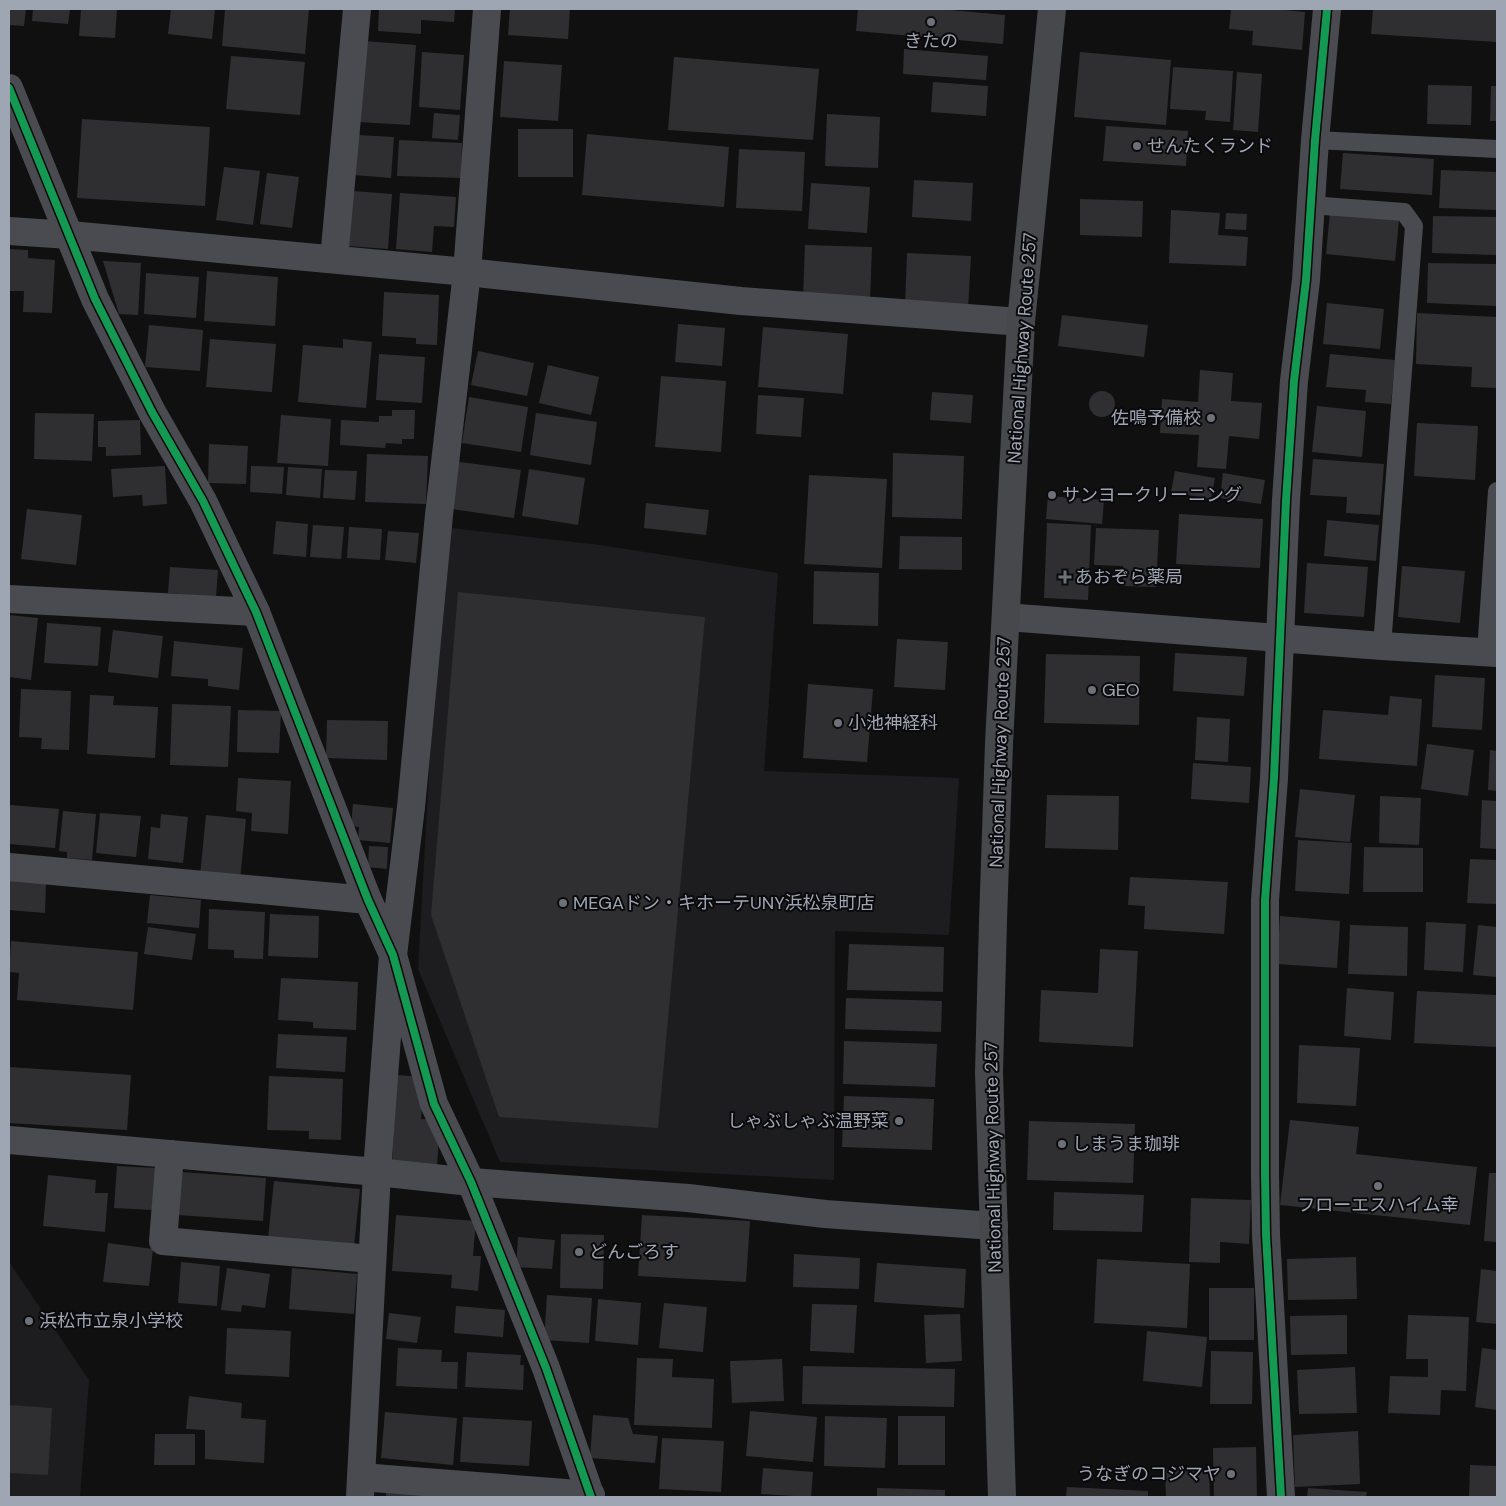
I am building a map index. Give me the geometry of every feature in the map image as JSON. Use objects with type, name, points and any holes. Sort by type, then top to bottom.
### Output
[{"type":"highway","name":"National Highway Route 257","points":[[1002,1497],[990,1062],[999,743],[1021,322],[1052,9]]},
{"type":"street","points":[[334,259],[357,9]]},
{"type":"street","points":[[9,88],[95,299],[152,412],[203,501],[256,612],[368,900],[393,955],[434,1104],[471,1182],[546,1368],[591,1496],[360,1487],[377,1172],[393,955],[411,807],[438,515],[467,272],[487,9]]},
{"type":"street","points":[[1281,1497],[1266,1235],[1266,900],[1294,381],[1306,280],[1310,204],[1327,9]]},
{"type":"street","points":[[9,231],[334,259],[741,301],[1021,322]]},
{"type":"street","points":[[9,599],[256,612]]},
{"type":"street","points":[[1006,617],[1492,653]]},
{"type":"street","points":[[9,868],[368,900]]},
{"type":"street","points":[[9,1140],[471,1182],[688,1198],[825,1214],[994,1226]]},
{"type":"street","points":[[170,1154],[163,1241],[372,1259]]},
{"type":"lane","points":[[1315,140],[1497,149]]},
{"type":"lane","points":[[1310,204],[1404,212],[1414,226],[1382,646]]},
{"type":"lane","points":[[1492,653],[1497,491]]},
{"type":"shaded area","points":[[443,527],[600,545],[778,573],[764,771],[959,778],[949,935],[835,931],[834,1180],[500,1162],[418,969]]},
{"type":"shaded area","name":"浜松市立泉小学校","points":[[9,1262],[89,1380],[80,1497],[9,1497]]},
{"type":"building","points":[[9,9],[26,9],[24,26],[9,25]]},
{"type":"building","points":[[33,9],[70,9],[68,24],[32,21]]},
{"type":"building","points":[[81,9],[117,9],[115,38],[79,36]]},
{"type":"building","points":[[171,9],[215,9],[212,39],[168,34]]},
{"type":"building","points":[[225,9],[309,9],[305,54],[222,46]]},
{"type":"building","points":[[379,9],[455,9],[454,22],[421,20],[421,34],[378,31]]},
{"type":"building","points":[[510,9],[570,9],[568,39],[508,35]]},
{"type":"building","points":[[858,9],[939,9],[1005,15],[1003,44],[856,31]]},
{"type":"building","points":[[1231,9],[1275,9],[1305,12],[1302,50],[1252,45],[1253,31],[1229,29]]},
{"type":"building","points":[[1373,9],[1497,9],[1497,42],[1371,34]]},
{"type":"building","points":[[364,41],[416,45],[410,125],[358,122]]},
{"type":"building","points":[[904,49],[988,56],[986,80],[903,74]]},
{"type":"building","points":[[422,52],[464,55],[460,110],[419,107]]},
{"type":"building","points":[[1080,52],[1171,60],[1166,125],[1074,117]]},
{"type":"building","points":[[231,56],[305,62],[300,115],[226,109]]},
{"type":"building","points":[[674,57],[819,69],[813,140],[668,130]]},
{"type":"building","points":[[504,61],[562,65],[558,121],[500,117]]},
{"type":"building","points":[[1173,67],[1233,71],[1230,122],[1205,120],[1206,111],[1170,109]]},
{"type":"building","points":[[1237,72],[1262,74],[1258,132],[1233,130]]},
{"type":"building","points":[[933,82],[988,86],[986,116],[931,112]]},
{"type":"building","points":[[1428,85],[1472,86],[1471,125],[1427,124]]},
{"type":"building","points":[[1491,86],[1497,86],[1497,121],[1490,121]]},
{"type":"building","points":[[434,113],[460,115],[458,140],[432,138]]},
{"type":"building","points":[[827,114],[880,117],[878,168],[825,166]]},
{"type":"building","points":[[82,119],[210,127],[205,206],[77,198]]},
{"type":"building","points":[[1106,126],[1188,131],[1186,166],[1103,161]]},
{"type":"building","points":[[518,129],[573,129],[573,177],[518,177]]},
{"type":"building","points":[[587,134],[729,147],[724,207],[582,195]]},
{"type":"building","points":[[357,135],[394,137],[391,178],[354,175]]},
{"type":"building","points":[[399,140],[462,143],[461,178],[397,176]]},
{"type":"building","points":[[739,149],[805,152],[802,211],[736,208]]},
{"type":"building","points":[[1343,153],[1434,159],[1432,195],[1340,189]]},
{"type":"building","points":[[224,167],[260,171],[253,225],[216,220]]},
{"type":"building","points":[[1441,170],[1497,172],[1497,210],[1439,208]]},
{"type":"building","points":[[267,173],[299,177],[292,228],[260,224]]},
{"type":"building","points":[[914,180],[973,183],[971,221],[912,217]]},
{"type":"building","points":[[811,183],[870,187],[867,233],[808,229]]},
{"type":"building","points":[[353,191],[392,194],[388,249],[349,246]]},
{"type":"building","points":[[400,193],[456,197],[454,227],[434,226],[432,252],[396,249]]},
{"type":"building","points":[[1080,199],[1143,201],[1142,237],[1080,235]]},
{"type":"building","points":[[1171,210],[1220,213],[1218,235],[1248,237],[1246,266],[1169,263]]},
{"type":"building","points":[[1226,213],[1247,214],[1246,230],[1225,229]]},
{"type":"building","points":[[1330,213],[1399,220],[1395,261],[1326,254]]},
{"type":"building","points":[[1433,216],[1497,217],[1496,255],[1432,253]]},
{"type":"building","points":[[805,245],[872,247],[870,302],[803,299]]},
{"type":"building","points":[[9,249],[28,250],[28,258],[55,260],[52,313],[23,312],[24,291],[9,291]]},
{"type":"building","points":[[907,253],[971,256],[968,309],[905,306]]},
{"type":"building","points":[[103,261],[141,263],[138,315],[119,314]]},
{"type":"building","points":[[1428,263],[1497,264],[1496,306],[1427,303]]},
{"type":"building","points":[[207,271],[278,277],[275,326],[204,321]]},
{"type":"building","points":[[146,273],[199,277],[196,318],[144,314]]},
{"type":"building","points":[[384,292],[439,295],[437,345],[416,344],[416,338],[382,336]]},
{"type":"building","points":[[1327,303],[1384,309],[1380,349],[1323,344]]},
{"type":"building","points":[[1417,313],[1497,317],[1497,388],[1471,387],[1472,367],[1416,364]]},
{"type":"building","points":[[1062,315],[1148,325],[1144,357],[1058,346]]},
{"type":"building","points":[[678,324],[725,328],[722,366],[675,362]]},
{"type":"building","points":[[149,325],[203,330],[200,371],[145,367]]},
{"type":"building","points":[[763,327],[848,334],[843,394],[758,387]]},
{"type":"building","points":[[210,339],[276,344],[272,392],[206,387]]},
{"type":"building","points":[[343,339],[372,342],[366,408],[298,402],[303,345],[343,348]]},
{"type":"building","points":[[478,351],[534,363],[527,396],[471,385]]},
{"type":"building","points":[[379,354],[425,357],[422,403],[376,400]]},
{"type":"building","points":[[1330,354],[1395,360],[1391,404],[1365,402],[1366,390],[1326,387]]},
{"type":"building","points":[[548,365],[599,377],[591,415],[539,403]]},
{"type":"building","name":"佐鳴予備校","points":[[1200,370],[1233,373],[1231,401],[1262,403],[1259,439],[1229,436],[1226,469],[1197,467],[1199,435],[1160,433],[1162,399],[1198,402]]},
{"type":"building","points":[[661,376],[726,381],[721,452],[655,447]]},
{"type":"building","points":[[1102,391],[1111,395],[1115,404],[1111,413],[1102,417],[1093,413],[1089,404],[1093,395]]},
{"type":"building","points":[[932,392],[973,395],[971,423],[930,420]]},
{"type":"building","points":[[758,395],[804,398],[801,437],[756,434]]},
{"type":"building","points":[[469,397],[528,407],[521,452],[462,443]]},
{"type":"building","points":[[1317,406],[1366,411],[1362,457],[1312,452]]},
{"type":"building","points":[[392,410],[415,410],[414,439],[402,439],[402,444],[386,443],[385,448],[340,445],[341,420],[379,422],[379,416],[392,416]]},
{"type":"building","points":[[35,413],[94,414],[92,461],[34,459]]},
{"type":"building","points":[[536,413],[597,422],[591,465],[530,455]]},
{"type":"building","points":[[281,415],[331,419],[328,466],[277,463]]},
{"type":"building","points":[[140,420],[141,455],[106,456],[106,447],[98,447],[98,421]]},
{"type":"building","points":[[1417,423],[1478,426],[1475,480],[1414,476]]},
{"type":"building","points":[[209,444],[248,446],[246,484],[208,483]]},
{"type":"building","points":[[893,453],[964,456],[962,519],[892,517]]},
{"type":"building","points":[[367,454],[428,456],[426,504],[365,502]]},
{"type":"building","points":[[1313,459],[1384,464],[1380,515],[1346,513],[1347,497],[1310,495]]},
{"type":"building","points":[[452,461],[521,470],[514,518],[445,508]]},
{"type":"building","points":[[165,466],[167,504],[143,506],[142,495],[113,497],[111,469]]},
{"type":"building","points":[[251,466],[284,467],[282,494],[250,492]]},
{"type":"building","points":[[288,467],[322,469],[320,498],[286,495]]},
{"type":"building","points":[[529,469],[585,478],[578,525],[522,516]]},
{"type":"building","points":[[325,470],[357,471],[355,500],[323,498]]},
{"type":"building","points":[[1175,471],[1215,478],[1211,499],[1171,492]]},
{"type":"building","points":[[1223,473],[1265,480],[1261,504],[1220,498]]},
{"type":"building","points":[[809,475],[887,479],[882,568],[804,564]]},
{"type":"building","points":[[1048,496],[1104,500],[1102,524],[1046,519]]},
{"type":"building","points":[[646,503],[709,510],[706,535],[644,528]]},
{"type":"building","points":[[27,509],[82,515],[76,565],[21,559]]},
{"type":"building","points":[[1179,514],[1263,519],[1260,568],[1176,564]]},
{"type":"building","points":[[1327,520],[1379,525],[1376,561],[1324,556]]},
{"type":"building","points":[[276,521],[308,524],[306,557],[273,554]]},
{"type":"building","points":[[1047,523],[1091,525],[1088,600],[1044,598]]},
{"type":"building","points":[[313,525],[344,527],[341,559],[310,557]]},
{"type":"building","points":[[349,527],[382,529],[380,560],[347,558]]},
{"type":"building","points":[[1096,528],[1159,530],[1156,587],[1123,586],[1123,566],[1094,565]]},
{"type":"building","points":[[388,531],[419,533],[416,563],[385,560]]},
{"type":"building","points":[[900,536],[962,537],[962,570],[899,569]]},
{"type":"building","points":[[1307,563],[1368,567],[1364,617],[1304,613]]},
{"type":"building","points":[[1402,566],[1465,571],[1460,623],[1398,617]]},
{"type":"building","points":[[170,567],[218,570],[216,597],[168,593]]},
{"type":"building","points":[[814,571],[879,573],[878,626],[813,624]]},
{"type":"building","points":[[458,592],[705,617],[658,1128],[499,1117],[431,915]]},
{"type":"building","points":[[9,615],[38,618],[31,680],[9,677]]},
{"type":"building","points":[[47,623],[101,627],[98,666],[44,663]]},
{"type":"building","points":[[113,630],[163,636],[158,678],[108,672]]},
{"type":"building","points":[[897,639],[948,642],[945,690],[894,687]]},
{"type":"building","points":[[174,641],[243,648],[239,690],[208,686],[208,679],[171,676]]},
{"type":"building","points":[[1175,653],[1247,657],[1244,696],[1173,691]]},
{"type":"building","name":"GEO","points":[[1046,654],[1140,656],[1139,725],[1044,723]]},
{"type":"building","points":[[1435,675],[1485,678],[1482,730],[1432,727]]},
{"type":"building","name":"小池神経科","points":[[808,684],[873,689],[867,762],[803,758]]},
{"type":"building","points":[[21,689],[71,691],[69,750],[41,749],[42,738],[19,737]]},
{"type":"building","points":[[90,695],[114,696],[113,705],[158,707],[155,758],[87,754]]},
{"type":"building","points":[[1390,696],[1422,699],[1417,766],[1319,759],[1323,710],[1388,715]]},
{"type":"building","points":[[172,704],[231,706],[228,767],[170,765]]},
{"type":"building","points":[[238,710],[281,711],[279,753],[237,752]]},
{"type":"building","points":[[1197,717],[1230,719],[1228,762],[1195,760]]},
{"type":"building","points":[[327,720],[388,721],[387,760],[326,758]]},
{"type":"building","points":[[1427,744],[1474,750],[1468,796],[1421,789]]},
{"type":"building","points":[[1490,750],[1497,751],[1497,791],[1488,790]]},
{"type":"building","points":[[1193,763],[1251,767],[1249,803],[1191,799]]},
{"type":"building","points":[[238,778],[291,781],[288,834],[251,831],[252,813],[236,811]]},
{"type":"building","points":[[1300,789],[1355,795],[1350,842],[1295,837]]},
{"type":"building","points":[[1047,795],[1119,796],[1118,850],[1045,848]]},
{"type":"building","points":[[1380,796],[1421,798],[1419,845],[1379,843]]},
{"type":"building","points":[[1482,800],[1497,801],[1497,849],[1480,848]]},
{"type":"building","points":[[353,804],[393,808],[390,843],[358,840],[359,827],[351,826]]},
{"type":"building","points":[[10,805],[59,809],[55,848],[9,844]]},
{"type":"building","points":[[63,811],[96,814],[92,860],[67,858],[67,852],[59,851]]},
{"type":"building","points":[[100,813],[141,816],[136,857],[96,853]]},
{"type":"building","points":[[161,814],[188,817],[183,863],[148,859],[151,827],[160,828]]},
{"type":"building","points":[[206,815],[246,819],[240,880],[200,876]]},
{"type":"building","points":[[1298,840],[1352,843],[1349,894],[1295,891]]},
{"type":"building","points":[[369,846],[388,847],[387,869],[368,867]]},
{"type":"building","points":[[1364,847],[1423,848],[1423,892],[1363,892]]},
{"type":"building","points":[[1470,859],[1497,860],[1497,904],[1467,903]]},
{"type":"building","points":[[1130,877],[1228,882],[1224,934],[1144,929],[1145,906],[1128,905]]},
{"type":"building","points":[[9,879],[46,882],[45,913],[9,910]]},
{"type":"building","points":[[150,895],[201,900],[199,928],[147,923]]},
{"type":"building","points":[[209,909],[265,912],[263,959],[234,958],[234,950],[208,949]]},
{"type":"building","points":[[270,914],[319,916],[318,958],[268,956]]},
{"type":"building","points":[[1280,916],[1340,921],[1337,968],[1277,964]]},
{"type":"building","points":[[1426,922],[1466,924],[1463,972],[1424,970]]},
{"type":"building","points":[[1350,925],[1408,927],[1407,976],[1348,974]]},
{"type":"building","points":[[1478,925],[1497,927],[1497,977],[1473,975]]},
{"type":"building","points":[[148,927],[196,934],[192,960],[144,954]]},
{"type":"building","points":[[11,941],[138,952],[133,1010],[17,1000],[19,973],[9,972]]},
{"type":"building","points":[[849,944],[944,947],[943,992],[847,990]]},
{"type":"building","points":[[1100,949],[1138,951],[1133,1047],[1039,1042],[1041,990],[1098,993]]},
{"type":"building","points":[[281,978],[358,982],[356,1030],[313,1028],[313,1022],[278,1020]]},
{"type":"building","points":[[1347,988],[1394,992],[1391,1040],[1344,1036]]},
{"type":"building","points":[[1417,991],[1497,995],[1497,1047],[1414,1043]]},
{"type":"building","points":[[846,998],[942,1001],[941,1032],[845,1029]]},
{"type":"building","points":[[278,1034],[347,1037],[345,1072],[276,1068]]},
{"type":"building","points":[[844,1041],[937,1044],[935,1087],[843,1084]]},
{"type":"building","points":[[1299,1045],[1360,1048],[1356,1106],[1297,1103]]},
{"type":"building","points":[[9,1067],[131,1075],[127,1130],[9,1123]]},
{"type":"building","points":[[397,1075],[424,1077],[421,1119],[440,1120],[437,1167],[392,1164]]},
{"type":"building","points":[[269,1076],[343,1079],[341,1140],[309,1139],[309,1131],[267,1130]]},
{"type":"building","points":[[844,1096],[934,1099],[932,1150],[842,1147]]},
{"type":"building","name":"フローエスハイム幸","points":[[1290,1120],[1359,1127],[1356,1154],[1477,1167],[1470,1225],[1280,1205]]},
{"type":"building","points":[[1029,1121],[1135,1124],[1133,1183],[1027,1180]]},
{"type":"building","points":[[117,1166],[156,1168],[153,1210],[114,1208]]},
{"type":"building","points":[[181,1172],[266,1178],[263,1221],[178,1215]]},
{"type":"building","points":[[1489,1173],[1497,1173],[1497,1242],[1484,1241]]},
{"type":"building","points":[[48,1175],[96,1180],[95,1193],[108,1193],[105,1232],[43,1226]]},
{"type":"building","points":[[274,1181],[360,1189],[354,1246],[268,1238]]},
{"type":"building","points":[[1054,1192],[1144,1195],[1142,1232],[1053,1230]]},
{"type":"building","points":[[1191,1198],[1251,1200],[1249,1244],[1220,1242],[1220,1263],[1189,1262]]},
{"type":"building","points":[[396,1215],[476,1221],[473,1256],[481,1256],[478,1291],[451,1288],[452,1275],[392,1271]]},
{"type":"building","points":[[642,1215],[750,1221],[746,1282],[638,1276]]},
{"type":"building","points":[[561,1234],[604,1235],[603,1289],[560,1288]]},
{"type":"building","points":[[518,1237],[555,1240],[552,1269],[516,1267]]},
{"type":"building","points":[[108,1243],[153,1249],[149,1286],[103,1282]]},
{"type":"building","points":[[794,1254],[860,1258],[859,1289],[793,1287]]},
{"type":"building","points":[[1356,1257],[1357,1299],[1288,1300],[1287,1259]]},
{"type":"building","points":[[1097,1259],[1190,1264],[1187,1328],[1094,1323]]},
{"type":"building","points":[[181,1262],[220,1266],[217,1306],[178,1303]]},
{"type":"building","points":[[877,1263],[966,1269],[964,1308],[874,1302]]},
{"type":"building","points":[[227,1268],[270,1274],[265,1308],[242,1305],[241,1312],[221,1310]]},
{"type":"building","points":[[292,1268],[357,1274],[354,1314],[289,1309]]},
{"type":"building","points":[[1481,1269],[1497,1271],[1497,1324],[1476,1322]]},
{"type":"building","points":[[1209,1288],[1254,1288],[1254,1340],[1209,1340]]},
{"type":"building","points":[[547,1295],[592,1298],[589,1343],[544,1340]]},
{"type":"building","points":[[598,1299],[641,1303],[638,1345],[595,1341]]},
{"type":"building","points":[[664,1303],[707,1307],[703,1352],[659,1348]]},
{"type":"building","points":[[812,1304],[857,1305],[854,1353],[810,1351]]},
{"type":"building","points":[[456,1306],[505,1310],[503,1337],[454,1333]]},
{"type":"building","points":[[389,1313],[421,1317],[417,1343],[386,1339]]},
{"type":"building","points":[[960,1314],[962,1361],[926,1363],[924,1315]]},
{"type":"building","points":[[1347,1315],[1347,1354],[1291,1355],[1290,1316]]},
{"type":"building","points":[[1408,1315],[1469,1317],[1466,1391],[1441,1390],[1440,1415],[1388,1413],[1390,1376],[1428,1377],[1428,1359],[1406,1359]]},
{"type":"building","points":[[227,1328],[291,1331],[289,1377],[225,1374]]},
{"type":"building","points":[[1147,1331],[1207,1337],[1202,1387],[1143,1381]]},
{"type":"building","points":[[398,1348],[442,1350],[441,1362],[458,1362],[457,1389],[396,1386]]},
{"type":"building","points":[[1482,1348],[1497,1350],[1497,1410],[1475,1407]]},
{"type":"building","points":[[1211,1351],[1253,1352],[1252,1404],[1210,1404]]},
{"type":"building","points":[[467,1352],[521,1355],[520,1365],[524,1365],[523,1390],[465,1387]]},
{"type":"building","points":[[637,1358],[673,1359],[672,1377],[714,1379],[712,1428],[634,1425]]},
{"type":"building","points":[[782,1359],[784,1401],[732,1403],[730,1361]]},
{"type":"building","points":[[803,1366],[955,1369],[954,1407],[802,1404]]},
{"type":"building","points":[[1355,1367],[1357,1413],[1299,1414],[1297,1370]]},
{"type":"building","points":[[189,1396],[242,1403],[241,1418],[266,1420],[264,1463],[205,1459],[205,1430],[186,1429]]},
{"type":"building","points":[[9,1405],[52,1408],[48,1475],[9,1473]]},
{"type":"building","points":[[750,1411],[817,1417],[813,1462],[746,1456]]},
{"type":"building","points":[[385,1412],[457,1418],[453,1465],[381,1458]]},
{"type":"building","points":[[593,1415],[628,1418],[633,1434],[658,1436],[655,1463],[590,1458]]},
{"type":"building","points":[[825,1416],[887,1418],[885,1468],[824,1466]]},
{"type":"building","points":[[898,1416],[945,1416],[945,1465],[898,1465]]},
{"type":"building","points":[[463,1417],[532,1421],[529,1466],[460,1462]]},
{"type":"building","points":[[1358,1431],[1360,1484],[1295,1487],[1293,1435]]},
{"type":"building","points":[[155,1434],[195,1434],[195,1465],[154,1465]]},
{"type":"building","points":[[662,1438],[724,1441],[721,1492],[659,1489]]},
{"type":"building","points":[[1256,1447],[1257,1497],[1214,1497],[1213,1448]]},
{"type":"building","points":[[1470,1465],[1497,1466],[1497,1497],[1469,1497]]},
{"type":"building","points":[[763,1468],[813,1472],[811,1497],[761,1494]]},
{"type":"building","points":[[1165,1469],[1209,1469],[1210,1497],[1166,1497]]},
{"type":"building","points":[[1067,1487],[1148,1491],[1148,1497],[1066,1497]]},
{"type":"building","points":[[877,1488],[945,1490],[945,1497],[877,1497]]},
{"type":"building","points":[[1308,1488],[1367,1492],[1366,1497],[1307,1497]]},
{"type":"building","points":[[386,1490],[433,1492],[432,1497],[386,1497]]},
{"type":"cycle path","points":[[1281,1497],[1266,1235],[1265,900],[1274,778],[1286,500],[1294,381],[1306,280],[1315,140],[1327,9]]},
{"type":"cycle path","points":[[9,88],[95,299],[152,412],[203,501],[256,612],[368,900],[393,955],[434,1104],[471,1182],[546,1368],[591,1497]]},
{"type":"place","name":"きたの","points":[[931,22]]},
{"type":"place","name":"せんたくランド","points":[[1137,146]]},
{"type":"place","name":"佐鳴予備校","points":[[1211,418]]},
{"type":"place","name":"サンヨークリーニング","points":[[1052,495]]},
{"type":"place","name":"あおぞら薬局","points":[[1065,577]]},
{"type":"place","name":"GEO","points":[[1092,690]]},
{"type":"place","name":"小池神経科","points":[[838,723]]},
{"type":"place","name":"MEGAドン・キホーテUNY浜松泉町店","points":[[563,903]]},
{"type":"place","name":"しゃぶしゃぶ温野菜","points":[[899,1121]]},
{"type":"place","name":"しまうま珈琲","points":[[1062,1144]]},
{"type":"place","name":"フローエスハイム幸","points":[[1378,1186]]},
{"type":"place","name":"どんごろす","points":[[579,1252]]},
{"type":"place","name":"浜松市立泉小学校","points":[[29,1321]]},
{"type":"place","name":"うなぎのコジマヤ","points":[[1231,1474]]}]
